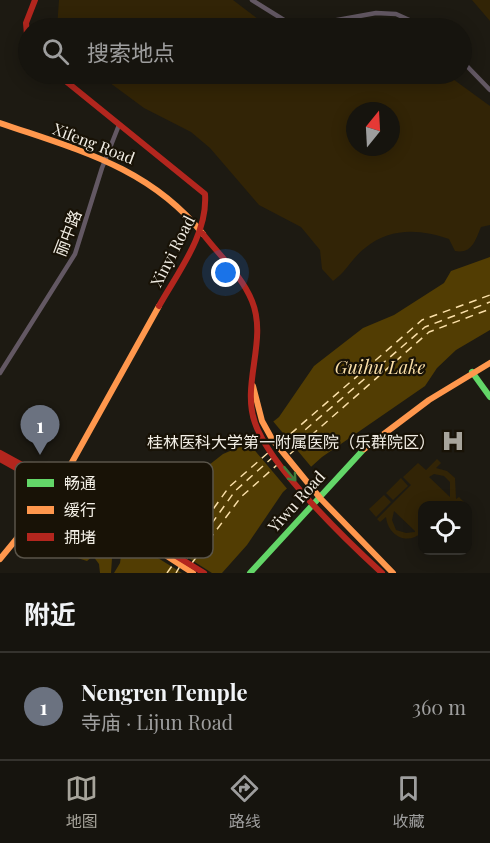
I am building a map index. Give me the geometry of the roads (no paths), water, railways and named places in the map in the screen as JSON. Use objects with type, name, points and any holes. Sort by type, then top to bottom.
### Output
[{"type":"main road","points":[[28,18],[35,0]]},
{"type":"main road","name":"Xinyi Road","points":[[69,84],[205,194],[206,210],[200,231],[71,462]]},
{"type":"main road","name":"Xifeng Road","points":[[0,123],[128,169],[152,184],[175,203],[200,231],[252,299],[256,321],[253,386]]},
{"type":"main road","name":"Yiwu Road","points":[[250,573],[364,449],[398,422],[472,372],[490,363]]},
{"type":"main road","points":[[472,372],[490,397]]},
{"type":"main road","points":[[253,386],[262,421],[272,439],[309,483],[317,500],[382,573]]},
{"type":"main road","points":[[253,386],[250,402],[255,424],[265,444],[302,489],[317,500],[393,573]]},
{"type":"main road","points":[[0,453],[15,462]]},
{"type":"main road","points":[[0,459],[15,466]]},
{"type":"main road","name":"Yiwu Road","points":[[255,573],[317,500]]},
{"type":"main road","name":"Xinyi Road","points":[[0,559],[15,540]]},
{"type":"main road","points":[[172,558],[193,573]]},
{"type":"main road","points":[[179,558],[204,573]]},
{"type":"street","points":[[252,0],[281,18]]},
{"type":"street","points":[[348,18],[376,13],[396,14],[405,18]]},
{"type":"street","points":[[472,71],[490,90]]},
{"type":"street","name":"丽中路","points":[[0,373],[75,254],[105,160],[119,125]]},
{"type":"water","name":"Guihu Lake","points":[[490,257],[490,330],[456,350],[437,368],[425,386],[322,457],[283,492],[247,545],[222,573],[114,573],[121,558],[213,558],[213,462],[223,454],[244,445],[279,417],[314,366],[363,328],[394,315],[444,283],[451,271]]},
{"type":"water","points":[[94,558],[112,558],[111,573],[100,573],[99,564]]},
{"type":"place","name":"桂林医科大学第一附属医院（乐群院区）","points":[[453,441]]},
{"type":"place","name":"Nengren Temple","points":[[40,455]]}]
